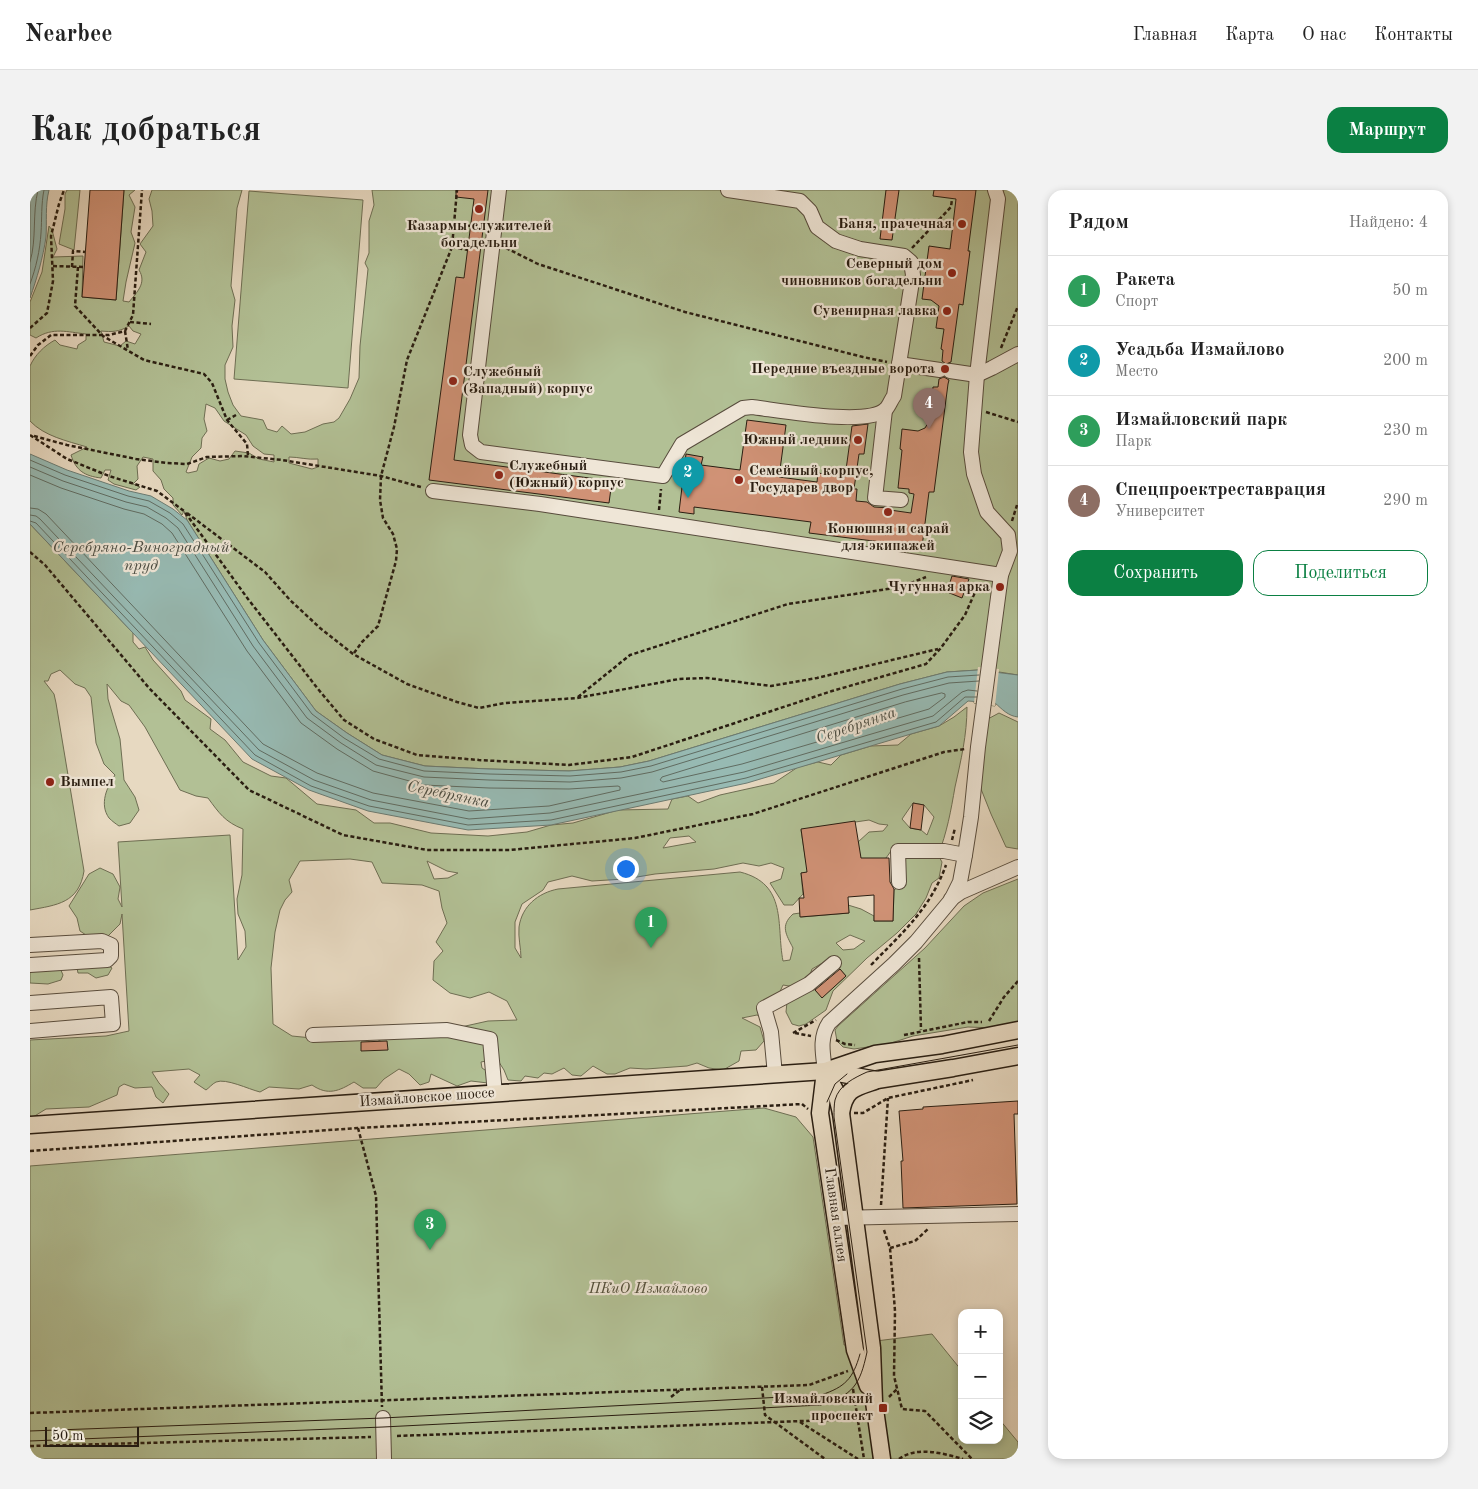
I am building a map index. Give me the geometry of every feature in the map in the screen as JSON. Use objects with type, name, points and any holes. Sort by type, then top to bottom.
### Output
[{"type":"main road","points":[[825,1071],[875,1054],[942,1045],[1018,1030]]},
{"type":"main road","points":[[845,1113],[843,1101],[852,1090],[877,1080],[1018,1056]]},
{"type":"main road","points":[[825,1071],[877,1080]]},
{"type":"main road","name":"Измайловское шоссе","points":[[30,1125],[825,1071]]},
{"type":"main road","name":"Главная аллея","points":[[825,1071],[845,1113],[854,1217],[872,1348],[874,1402],[882,1459]]},
{"type":"main road","name":"Главная аллея","points":[[825,1071],[820,1113],[835,1218],[855,1350],[874,1402]]},
{"type":"street","points":[[499,190],[470,435],[472,445],[481,452],[663,476],[682,444],[743,408],[752,407],[839,417],[869,416],[885,410]]},
{"type":"street","points":[[728,190],[800,201],[810,211],[817,227],[836,241],[860,248],[904,256],[911,262],[913,275],[894,396],[885,410],[875,498],[901,500]]},
{"type":"street","points":[[951,900],[960,882],[965,855],[1001,575],[1014,551],[1008,534],[987,512],[974,474],[971,452],[977,375],[998,199],[995,190]]},
{"type":"street","points":[[899,364],[977,375],[1018,354]]},
{"type":"street","points":[[434,491],[540,504],[1001,575]]},
{"type":"street","points":[[899,882],[898,851],[919,850],[965,855]]},
{"type":"street","points":[[825,1071],[822,1044],[825,1030],[830,1023],[894,964],[951,900],[961,892],[1018,867]]},
{"type":"street","points":[[30,945],[102,941],[111,944],[111,956],[107,960],[30,965]]},
{"type":"street","points":[[775,1075],[771,1032],[764,1008],[809,984],[834,963]]},
{"type":"street","points":[[30,1003],[111,997],[113,1024],[30,1031]]},
{"type":"street","points":[[313,1035],[447,1030],[490,1039],[495,1094]]},
{"type":"street","points":[[835,1218],[1018,1214]]},
{"type":"street","points":[[383,1418],[384,1459]]},
{"type":"path","points":[[30,328],[47,313],[53,281],[52,236],[64,190]]},
{"type":"path","points":[[128,350],[125,331],[133,315],[142,190]]},
{"type":"path","points":[[353,654],[378,626],[396,561],[397,549],[393,534],[383,518],[380,500],[381,476],[394,427],[407,360],[452,247],[457,190]]},
{"type":"path","points":[[904,256],[951,207],[952,199]]},
{"type":"path","points":[[454,224],[471,226]]},
{"type":"path","points":[[493,241],[538,264],[685,312],[863,357],[899,364]]},
{"type":"path","points":[[452,247],[468,250]]},
{"type":"path","points":[[72,267],[73,251],[85,252]]},
{"type":"path","points":[[53,266],[84,268]]},
{"type":"path","points":[[78,267],[75,306],[103,336],[144,360],[204,374],[212,383],[227,420],[247,444],[248,456]]},
{"type":"path","points":[[992,368],[1018,306]]},
{"type":"path","points":[[130,322],[151,324]]},
{"type":"path","points":[[30,356],[38,345],[51,335],[103,336],[125,331]]},
{"type":"path","points":[[975,408],[1018,422]]},
{"type":"path","points":[[227,420],[236,415]]},
{"type":"path","points":[[30,435],[67,445],[136,459],[167,463],[186,464],[207,456],[248,456],[282,460],[381,476],[434,491]]},
{"type":"path","points":[[30,435],[67,460],[157,491],[264,572],[320,628],[353,654],[407,684],[479,708],[505,703],[576,698],[679,679],[707,678],[771,686],[816,678],[940,648]]},
{"type":"path","points":[[657,522],[663,476]]},
{"type":"path","points":[[184,511],[248,599],[344,720],[374,739],[417,755],[479,760],[569,765],[632,757],[832,691],[926,664],[965,615],[984,573]]},
{"type":"path","points":[[30,552],[45,565],[150,688],[249,790],[343,835],[427,850],[510,850],[636,838],[753,814],[944,752],[969,749]]},
{"type":"path","points":[[576,698],[630,655],[788,604],[901,587],[947,567]]},
{"type":"path","points":[[866,971],[911,926],[929,901],[940,881],[948,859],[956,824]]},
{"type":"path","points":[[918,939],[921,1030]]},
{"type":"path","points":[[989,1022],[1004,996],[1018,981]]},
{"type":"path","points":[[793,1033],[813,1022],[818,1017]]},
{"type":"path","points":[[904,1035],[921,1030],[968,1022],[998,1020]]},
{"type":"path","points":[[851,1045],[861,1044]]},
{"type":"path","points":[[845,1113],[863,1113],[888,1098],[981,1078]]},
{"type":"path","points":[[888,1098],[880,1216],[890,1248],[895,1311],[894,1376],[902,1409],[925,1411],[972,1459]]},
{"type":"path","points":[[30,1151],[358,1128],[802,1104]]},
{"type":"path","points":[[358,1128],[376,1196],[383,1418]]},
{"type":"path","points":[[890,1248],[915,1241],[943,1215]]},
{"type":"path","points":[[30,1413],[809,1386],[850,1370],[851,1376]]},
{"type":"path","points":[[852,1382],[864,1459]]},
{"type":"path","points":[[762,1387],[765,1415],[825,1459]]},
{"type":"path","points":[[671,1397],[680,1390]]},
{"type":"path","points":[[711,1424],[857,1418]]},
{"type":"path","points":[[799,1421],[858,1459]]},
{"type":"path","points":[[899,1459],[920,1450],[963,1459]]},
{"type":"green space","points":[[67,190],[80,190],[74,250],[59,244]]},
{"type":"green space","points":[[124,190],[135,190],[129,195],[135,207],[131,232],[135,243],[123,301],[129,302],[138,291],[142,279],[139,270],[146,252],[140,244],[153,226],[149,199],[152,190],[242,190],[237,208],[231,286],[235,300],[232,326],[233,347],[225,365],[225,379],[233,405],[241,416],[263,420],[267,429],[277,432],[282,426],[291,434],[305,432],[323,424],[334,422],[339,418],[359,378],[360,346],[368,269],[365,263],[369,253],[369,221],[374,205],[372,190],[1018,190],[1018,675],[999,672],[995,706],[974,703],[978,670],[947,672],[900,684],[649,761],[620,767],[569,771],[425,766],[382,755],[316,711],[263,640],[187,520],[184,511],[182,515],[173,505],[173,498],[164,489],[161,480],[153,471],[153,459],[143,457],[137,466],[138,479],[133,484],[140,487],[136,490],[114,484],[108,480],[111,470],[105,470],[101,478],[90,476],[78,469],[71,455],[87,447],[42,431],[30,421],[30,366],[34,358],[55,340],[60,345],[77,349],[78,345],[86,340],[86,334],[66,331],[48,332],[36,338],[30,335],[30,302],[42,272],[49,226],[52,230],[57,249],[53,257],[83,256],[82,297],[116,300]],"holes":[[[129,326],[133,331],[141,334],[135,344],[126,341],[120,346],[104,342],[101,331],[115,331]],[[206,404],[215,408],[224,421],[246,435],[253,446],[264,454],[274,455],[274,462],[259,459],[249,453],[235,451],[229,459],[220,461],[209,458],[199,464],[197,471],[186,472],[192,457],[201,448],[202,438],[207,431],[204,419]],[[289,457],[318,459],[318,467],[312,469],[289,463]]]},
{"type":"green space","points":[[249,191],[363,200],[348,388],[234,379]]},
{"type":"green space","points":[[30,524],[133,633],[133,642],[139,649],[145,647],[153,660],[181,691],[185,700],[211,719],[210,729],[225,740],[243,762],[271,776],[286,778],[317,804],[356,810],[374,823],[390,823],[431,833],[488,836],[527,832],[551,825],[573,823],[618,810],[668,809],[672,799],[688,796],[698,803],[720,795],[774,783],[798,767],[818,762],[831,765],[841,755],[871,746],[898,745],[911,734],[939,726],[967,707],[966,728],[961,757],[948,821],[938,855],[942,862],[939,878],[932,883],[926,898],[916,914],[833,991],[826,1010],[806,1024],[799,1026],[792,1024],[786,1012],[787,1002],[800,997],[810,988],[814,989],[822,997],[846,976],[838,967],[826,961],[812,969],[808,980],[795,987],[783,985],[777,998],[762,1017],[757,1015],[742,1018],[760,1027],[764,1041],[756,1050],[741,1051],[739,1061],[723,1070],[709,1068],[697,1063],[687,1066],[646,1069],[630,1068],[615,1074],[607,1074],[593,1066],[581,1076],[572,1075],[564,1068],[552,1074],[544,1073],[538,1078],[525,1076],[521,1081],[508,1080],[497,1059],[481,1062],[482,1068],[491,1074],[488,1083],[471,1081],[457,1086],[431,1074],[429,1082],[420,1085],[409,1074],[399,1069],[384,1079],[376,1088],[363,1088],[354,1082],[333,1091],[323,1090],[312,1085],[299,1089],[269,1087],[260,1092],[225,1081],[216,1082],[206,1090],[194,1082],[200,1075],[189,1069],[152,1072],[169,1094],[163,1103],[156,1097],[152,1087],[135,1088],[124,1084],[119,1087],[117,1095],[89,1107],[46,1109],[33,1117],[30,1116],[30,1040],[106,1036],[129,1031],[122,914],[120,924],[107,937],[89,937],[80,931],[77,918],[69,906],[89,874],[100,868],[113,874],[120,887],[118,899],[122,907],[118,842],[230,835],[238,960],[246,947],[245,931],[238,914],[237,899],[242,875],[243,829],[231,823],[223,816],[208,798],[180,790],[145,727],[129,705],[121,701],[107,684],[108,699],[120,739],[124,780],[135,797],[139,810],[130,823],[119,826],[111,820],[106,813],[104,801],[109,785],[115,775],[104,764],[96,743],[91,697],[85,688],[75,684],[60,670],[51,674],[48,681],[44,681],[54,694],[56,703],[84,871],[81,882],[72,896],[58,904],[30,910]],"holes":[[[913,803],[924,805],[934,817],[927,835],[921,830],[910,828],[902,819]],[[869,820],[888,825],[883,831],[869,832],[858,842],[806,862],[801,830]],[[689,836],[696,842],[663,848],[670,838]],[[891,851],[917,853],[908,855],[904,862],[904,883],[894,890],[893,921],[874,921],[874,916],[848,905],[849,913],[801,917],[800,913],[793,914],[785,926],[786,934],[793,948],[790,960],[783,961],[779,920],[773,896],[766,886],[755,878],[740,872],[551,891],[538,897],[527,907],[519,927],[521,958],[515,948],[515,922],[522,904],[543,890],[548,882],[572,876],[592,881],[625,879],[655,874],[714,869],[743,863],[759,866],[771,863],[784,868],[781,879],[770,883],[784,905],[793,905],[803,894],[801,873],[875,867]],[[350,859],[372,862],[382,883],[422,885],[439,891],[447,923],[436,942],[443,951],[434,961],[433,980],[450,993],[470,998],[489,992],[507,1001],[517,1020],[488,1021],[461,1027],[391,1034],[373,1044],[360,1036],[312,1038],[292,1036],[273,1024],[271,968],[275,932],[280,910],[292,892],[289,880],[300,861]],[[427,861],[447,871],[458,873],[448,878],[434,879]],[[850,935],[865,941],[854,949],[843,950],[836,943]]]},
{"type":"green space","points":[[999,713],[1018,722],[1018,849],[1006,847],[981,789],[986,720]]},
{"type":"green space","points":[[1018,879],[1018,1024],[995,1028],[968,1027],[913,1036],[888,1044],[854,1049],[843,1047],[837,1041],[835,1030],[838,1026],[925,948],[964,906],[983,893]]},
{"type":"green space","points":[[106,964],[112,968],[108,975],[96,978],[88,973],[78,973],[77,968]]},
{"type":"green space","points":[[60,968],[63,975],[61,980],[48,984],[30,983],[30,971]]},
{"type":"green space","name":"ПКиО Измайлово","points":[[764,1108],[796,1117],[813,1137],[844,1345],[932,1334],[958,1366],[958,1444],[1003,1444],[1003,1424],[1018,1442],[1018,1459],[30,1459],[30,1166]]},
{"type":"water","points":[[30,190],[49,190],[45,245],[30,298]]},
{"type":"water","name":"Серебряно-Виноградный пруд","points":[[30,454],[67,470],[129,491],[151,496],[187,520],[263,640],[316,711],[382,755],[425,766],[569,771],[620,767],[649,761],[900,684],[947,672],[978,670],[1018,675],[1018,717],[1008,714],[995,703],[968,701],[939,726],[747,783],[551,825],[468,830],[368,811],[309,790],[252,759],[30,524]]},
{"type":"pier","points":[[978,667],[999,669],[995,706],[974,703]]},
{"type":"building","points":[[90,190],[124,190],[116,300],[82,297]]},
{"type":"building","points":[[456,190],[488,190],[454,460],[612,481],[609,503],[429,480],[456,277],[464,278],[474,199],[456,197]]},
{"type":"building","points":[[886,190],[899,190],[892,240],[880,239]]},
{"type":"building","points":[[934,190],[976,190],[963,305],[959,304],[951,362],[946,364],[942,361],[943,350],[941,349],[944,329],[936,328],[939,306],[931,300],[922,299],[929,246],[950,249],[956,199],[933,196]]},
{"type":"building","points":[[944,377],[949,380],[934,492],[929,492],[922,547],[809,533],[811,522],[694,507],[694,514],[679,512],[686,454],[703,457],[701,465],[740,470],[747,420],[786,425],[779,477],[817,482],[818,473],[845,477],[852,426],[868,424],[864,454],[859,454],[854,489],[857,489],[856,501],[867,502],[874,507],[890,508],[890,510],[911,513],[914,494],[909,493],[909,489],[898,488],[902,429],[918,431],[925,428],[928,423],[933,387],[938,387],[939,379]]},
{"type":"building","points":[[952,576],[969,579],[962,598],[947,592]]},
{"type":"building","points":[[913,803],[924,805],[921,830],[910,828]]},
{"type":"building","points":[[855,821],[861,858],[889,858],[890,882],[894,889],[893,921],[874,921],[874,895],[848,897],[849,913],[800,917],[799,898],[804,898],[801,873],[807,872],[801,829]]},
{"type":"building","points":[[840,969],[846,976],[822,998],[815,990]]},
{"type":"building","points":[[387,1041],[388,1050],[361,1051],[361,1042]]},
{"type":"building","points":[[1018,1101],[1018,1114],[1014,1114],[1017,1204],[903,1208],[901,1161],[903,1161],[899,1111],[923,1109],[923,1107]]},
{"type":"tram line","points":[[30,1441],[383,1427],[821,1405],[832,1401],[848,1393],[858,1381],[867,1352],[834,1117],[837,1095],[843,1086],[867,1072],[1018,1045]]},
{"type":"tram line","points":[[827,1102],[835,1084],[847,1074]]},
{"type":"tram line","points":[[30,1431],[383,1418],[821,1395],[836,1389],[847,1381],[854,1370],[860,1354]]},
{"type":"place","name":"Казармы служителей богадельни","points":[[479,209]]},
{"type":"place","name":"Баня, прачечная","points":[[962,224]]},
{"type":"place","name":"Северный дом чиновников богадельни","points":[[952,273]]},
{"type":"place","name":"Сувенирная лавка","points":[[947,311]]},
{"type":"place","name":"Передние въездные ворота","points":[[945,369]]},
{"type":"place","name":"Служебный (Западный) корпус","points":[[453,381]]},
{"type":"place","name":"Спецпроектреставрация","points":[[929,429]]},
{"type":"place","name":"Южный ледник","points":[[858,440]]},
{"type":"place","name":"Служебный (Южный) корпус","points":[[499,475]]},
{"type":"place","name":"Семейный корпус, Государев двор","points":[[739,480]]},
{"type":"place","name":"Усадьба Измайлово","points":[[688,498]]},
{"type":"place","name":"Конюшня и сарай для экипажей","points":[[888,512]]},
{"type":"place","name":"Чугунная арка","points":[[1000,587]]},
{"type":"place","name":"Вымпел","points":[[50,782]]},
{"type":"place","name":"Ракета","points":[[651,948]]},
{"type":"place","name":"Измайловский парк","points":[[430,1250]]},
{"type":"place","name":"Измайловский проспект","points":[[883,1408]]},
{"type":"water label","name":"Серебрянка","points":[[856,726]]},
{"type":"water label","name":"Серебрянка","points":[[448,795]]}]
